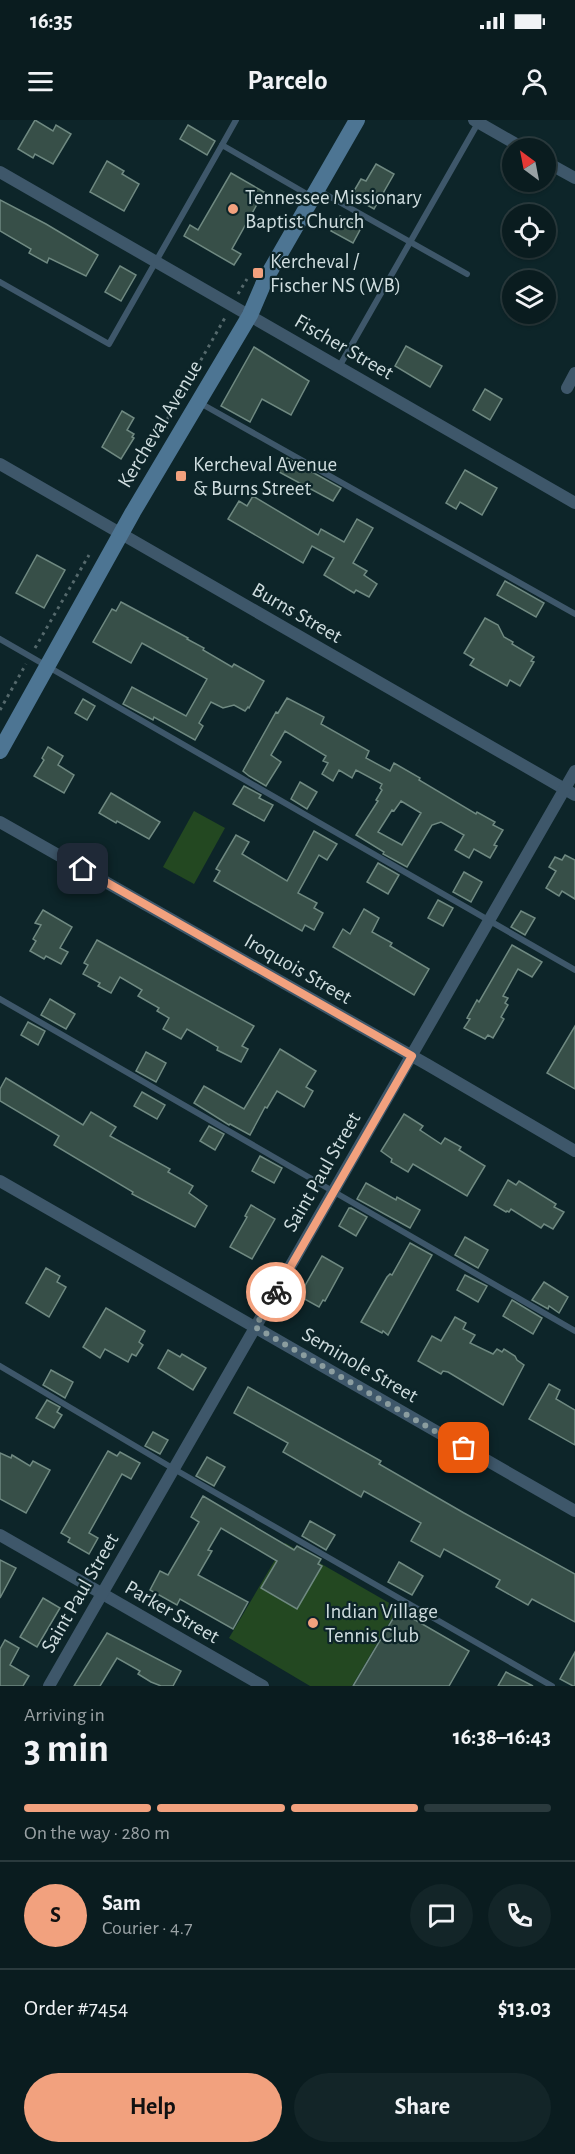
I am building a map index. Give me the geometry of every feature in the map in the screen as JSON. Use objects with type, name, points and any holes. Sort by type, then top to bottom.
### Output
[{"type":"street","name":"Kercheval Avenue","points":[[0,751],[122,534],[250,315],[265,280],[357,120]]},
{"type":"street","points":[[476,121],[506,138]]},
{"type":"street","points":[[556,168],[575,178]]},
{"type":"street","name":"Fischer Street","points":[[0,172],[575,503]]},
{"type":"street","points":[[567,388],[575,373]]},
{"type":"street","name":"Burns Street","points":[[0,464],[570,792]]},
{"type":"street","name":"Saint Paul Street","points":[[49,1686],[489,921],[570,792],[575,771]]},
{"type":"street","name":"Iroquois Street","points":[[0,822],[575,1151]]},
{"type":"street","name":"Seminole Street","points":[[0,1181],[575,1511]]},
{"type":"street","name":"Parker Street","points":[[0,1535],[263,1686]]},
{"type":"lane","points":[[0,282],[109,344],[236,120]]},
{"type":"lane","points":[[339,367],[476,121]]},
{"type":"lane","points":[[222,145],[467,274]]},
{"type":"lane","points":[[199,402],[575,614]]},
{"type":"lane","points":[[0,639],[575,970]]},
{"type":"lane","points":[[0,999],[575,1331]]},
{"type":"lane","points":[[0,1366],[174,1469],[552,1686]]},
{"type":"green space","points":[[194,811],[225,828],[194,884],[163,867]]},
{"type":"green space","name":"Indian Village Tennis Club","points":[[285,1543],[398,1608],[352,1686],[310,1686],[229,1638]]},
{"type":"building","points":[[35,120],[53,131],[56,125],[71,134],[53,164],[35,154],[33,158],[18,149]]},
{"type":"building","points":[[188,125],[215,141],[207,155],[180,139]]},
{"type":"building","points":[[107,161],[124,171],[122,174],[139,184],[124,211],[90,192]]},
{"type":"building","points":[[376,164],[394,174],[374,209],[351,196],[361,179],[366,181]]},
{"type":"building","name":"Tennessee Missionary Baptist Church","points":[[231,173],[264,192],[232,249],[241,254],[234,265],[184,236],[190,225],[198,230]]},
{"type":"building","points":[[0,200],[98,255],[86,276],[49,258],[47,263],[29,253],[31,249],[0,231]]},
{"type":"building","points":[[340,216],[361,228],[353,243],[331,231]]},
{"type":"building","points":[[120,266],[136,275],[121,301],[105,292]]},
{"type":"building","points":[[406,346],[442,366],[430,387],[395,366]]},
{"type":"building","points":[[254,347],[309,381],[291,415],[262,399],[250,422],[221,406]]},
{"type":"building","points":[[485,389],[502,399],[490,420],[473,410]]},
{"type":"building","points":[[122,411],[134,418],[127,430],[134,434],[132,437],[134,438],[121,459],[102,447]]},
{"type":"building","points":[[287,458],[341,488],[333,501],[279,472]]},
{"type":"building","points":[[465,470],[497,488],[482,515],[460,502],[456,509],[446,503]]},
{"type":"building","points":[[253,496],[318,535],[321,529],[344,542],[357,519],[373,528],[353,563],[367,571],[364,575],[377,584],[369,597],[356,590],[354,593],[324,575],[334,558],[312,546],[303,563],[228,519],[239,501],[247,506]]},
{"type":"building","points":[[37,555],[65,570],[44,608],[16,593]]},
{"type":"building","points":[[505,581],[544,603],[536,617],[497,595]]},
{"type":"building","points":[[121,602],[188,638],[232,667],[234,664],[264,681],[249,708],[245,711],[234,705],[223,708],[211,702],[199,723],[203,726],[195,740],[154,717],[153,720],[123,704],[132,687],[186,716],[207,679],[142,643],[131,663],[93,642],[112,609],[116,611]]},
{"type":"building","points":[[485,618],[498,625],[504,637],[513,642],[512,644],[534,657],[531,661],[534,662],[520,686],[510,680],[507,686],[470,665],[474,659],[464,653]]},
{"type":"building","points":[[287,698],[324,717],[321,724],[369,751],[366,758],[390,771],[394,763],[476,814],[477,812],[495,822],[493,825],[503,830],[494,845],[497,846],[490,858],[474,849],[469,858],[455,850],[464,835],[441,822],[432,825],[407,867],[383,854],[384,852],[356,835],[378,801],[376,800],[382,790],[380,788],[382,784],[356,770],[352,778],[339,770],[333,781],[322,774],[328,763],[323,761],[326,756],[285,731],[271,755],[281,762],[266,786],[249,776],[243,771],[276,712],[278,713]],"holes":[[[401,801],[421,813],[402,845],[378,832],[392,810],[394,811]]]},
{"type":"building","points":[[83,699],[95,706],[87,720],[75,713]]},
{"type":"building","points":[[48,747],[63,756],[58,765],[74,775],[64,793],[34,776],[44,760],[42,758]]},
{"type":"building","points":[[300,782],[317,792],[307,809],[291,799]]},
{"type":"building","points":[[244,786],[261,795],[259,798],[273,805],[264,821],[233,804]]},
{"type":"building","points":[[111,793],[160,822],[149,839],[99,813]]},
{"type":"building","points":[[314,831],[337,844],[327,860],[319,855],[298,893],[317,903],[314,908],[323,913],[314,930],[305,925],[302,931],[214,881],[220,871],[216,869],[236,835],[249,842],[242,854],[287,881]]},
{"type":"building","points":[[565,855],[575,860],[575,899],[562,891],[559,896],[546,888],[556,871],[549,867],[555,857],[562,860]]},
{"type":"building","points":[[378,863],[399,875],[388,894],[367,882]]},
{"type":"building","points":[[464,872],[482,882],[471,902],[453,892]]},
{"type":"building","points":[[438,900],[453,908],[443,926],[428,918]]},
{"type":"building","points":[[364,909],[379,918],[372,932],[392,943],[390,946],[429,969],[414,995],[333,947],[343,929],[350,934]]},
{"type":"building","points":[[43,910],[72,927],[60,948],[68,952],[61,964],[46,956],[44,959],[30,951],[36,941],[33,939],[41,925],[35,923]]},
{"type":"building","points":[[521,911],[535,918],[525,935],[511,927]]},
{"type":"building","points":[[97,940],[254,1026],[242,1046],[248,1049],[241,1062],[217,1050],[218,1047],[187,1029],[181,1039],[163,1029],[169,1018],[157,1011],[159,1008],[138,996],[142,990],[120,977],[111,993],[98,986],[100,983],[83,974],[88,965],[84,963]]},
{"type":"building","points":[[512,945],[542,962],[532,977],[518,969],[503,996],[508,998],[505,1003],[508,1005],[501,1017],[504,1019],[493,1038],[488,1035],[485,1039],[464,1028],[477,1000],[479,1002]]},
{"type":"building","points":[[50,999],[75,1014],[66,1029],[41,1015]]},
{"type":"building","points":[[28,1022],[45,1031],[38,1045],[21,1035]]},
{"type":"building","points":[[575,1026],[575,1089],[547,1073]]},
{"type":"building","points":[[280,1049],[316,1071],[306,1087],[313,1091],[304,1107],[277,1091],[267,1108],[265,1107],[250,1135],[194,1103],[204,1086],[244,1109]]},
{"type":"building","points":[[146,1052],[166,1063],[156,1082],[136,1071]]},
{"type":"building","points":[[6,1078],[83,1125],[91,1112],[116,1127],[110,1136],[170,1169],[168,1172],[193,1186],[189,1193],[207,1206],[195,1227],[132,1194],[133,1192],[54,1145],[59,1136],[0,1101],[0,1089]]},
{"type":"building","points":[[142,1092],[165,1105],[157,1119],[134,1106]]},
{"type":"building","points":[[404,1114],[423,1126],[420,1130],[441,1144],[445,1138],[461,1147],[459,1150],[485,1166],[467,1196],[413,1164],[408,1172],[391,1162],[392,1159],[381,1151]]},
{"type":"building","points":[[209,1126],[224,1134],[215,1150],[200,1141]]},
{"type":"building","points":[[260,1156],[282,1168],[274,1183],[252,1171]]},
{"type":"building","points":[[508,1180],[516,1185],[519,1181],[556,1204],[554,1207],[564,1212],[553,1229],[544,1224],[541,1228],[511,1209],[506,1212],[494,1205]]},
{"type":"building","points":[[366,1183],[420,1210],[410,1228],[357,1199]]},
{"type":"building","points":[[251,1205],[275,1219],[252,1259],[230,1247]]},
{"type":"building","points":[[349,1208],[367,1217],[356,1236],[339,1226]]},
{"type":"building","points":[[465,1237],[488,1250],[478,1268],[455,1255]]},
{"type":"building","points":[[410,1243],[432,1255],[388,1335],[361,1322]]},
{"type":"building","points":[[322,1256],[343,1268],[325,1301],[323,1300],[319,1307],[299,1296]]},
{"type":"building","points":[[46,1268],[60,1276],[57,1282],[66,1287],[49,1317],[26,1303]]},
{"type":"building","points":[[465,1275],[487,1286],[478,1302],[457,1290]]},
{"type":"building","points":[[544,1282],[568,1297],[559,1313],[549,1306],[548,1309],[532,1300]]},
{"type":"building","points":[[512,1300],[542,1318],[533,1334],[503,1316]]},
{"type":"building","points":[[106,1308],[145,1331],[139,1342],[143,1345],[136,1356],[132,1354],[128,1362],[105,1349],[100,1358],[83,1347]]},
{"type":"building","points":[[455,1317],[466,1323],[463,1329],[475,1335],[470,1343],[493,1354],[497,1349],[502,1352],[504,1349],[524,1365],[503,1405],[448,1372],[443,1371],[441,1374],[418,1361],[432,1336],[441,1341]]},
{"type":"building","points":[[168,1350],[180,1357],[182,1354],[206,1368],[193,1390],[158,1368]]},
{"type":"building","points":[[51,1370],[73,1382],[65,1398],[43,1385]]},
{"type":"building","points":[[549,1384],[560,1390],[556,1399],[575,1410],[575,1445],[529,1419]]},
{"type":"building","points":[[248,1387],[381,1461],[379,1464],[464,1513],[575,1574],[575,1622],[532,1599],[528,1605],[496,1587],[500,1580],[444,1549],[440,1557],[411,1541],[421,1523],[364,1491],[361,1497],[283,1452],[288,1443],[234,1413]]},
{"type":"building","points":[[47,1400],[60,1407],[57,1412],[62,1415],[54,1428],[36,1418]]},
{"type":"building","points":[[153,1432],[168,1440],[160,1454],[145,1446]]},
{"type":"building","points":[[108,1451],[117,1456],[120,1452],[140,1463],[131,1479],[122,1474],[89,1533],[98,1538],[89,1554],[68,1542],[70,1538],[61,1533]]},
{"type":"building","points":[[0,1453],[11,1458],[12,1455],[30,1466],[33,1461],[50,1470],[26,1513],[0,1499]]},
{"type":"building","points":[[207,1457],[225,1467],[214,1486],[196,1476]]},
{"type":"building","points":[[203,1496],[294,1550],[297,1546],[321,1559],[318,1564],[322,1566],[297,1609],[261,1588],[277,1561],[221,1528],[208,1550],[212,1551],[198,1575],[248,1602],[233,1629],[180,1599],[177,1605],[150,1590],[160,1571],[168,1575],[199,1522],[191,1517]]},
{"type":"building","points":[[310,1521],[335,1535],[326,1550],[302,1536]]},
{"type":"building","points":[[0,1560],[16,1568],[0,1598]]},
{"type":"building","points":[[399,1562],[423,1576],[412,1595],[388,1582]]},
{"type":"building","points":[[43,1598],[60,1608],[37,1647],[20,1637]]},
{"type":"building","points":[[398,1610],[469,1651],[449,1686],[353,1686]]},
{"type":"building","points":[[107,1633],[181,1671],[173,1686],[161,1686],[151,1682],[138,1674],[140,1671],[117,1658],[100,1686],[74,1686]]},
{"type":"building","points":[[5,1640],[19,1648],[10,1665],[29,1676],[23,1686],[0,1686],[0,1649]]},
{"type":"building","points":[[575,1652],[575,1686],[573,1686],[560,1679]]},
{"type":"building","points":[[506,1672],[533,1686],[498,1686]]},
{"type":"way so far","points":[[276,1292],[255,1327],[464,1448]]},
{"type":"place","name":"Tennessee Missionary Baptist Church","points":[[233,209]]},
{"type":"place","name":"Kercheval / Fischer NS (WB)","points":[[258,273]]},
{"type":"place","name":"Kercheval Avenue & Burns Street","points":[[181,476]]},
{"type":"place","name":"Indian Village Tennis Club","points":[[313,1623]]},
{"type":"route","points":[[83,869],[412,1056],[276,1292]]}]
